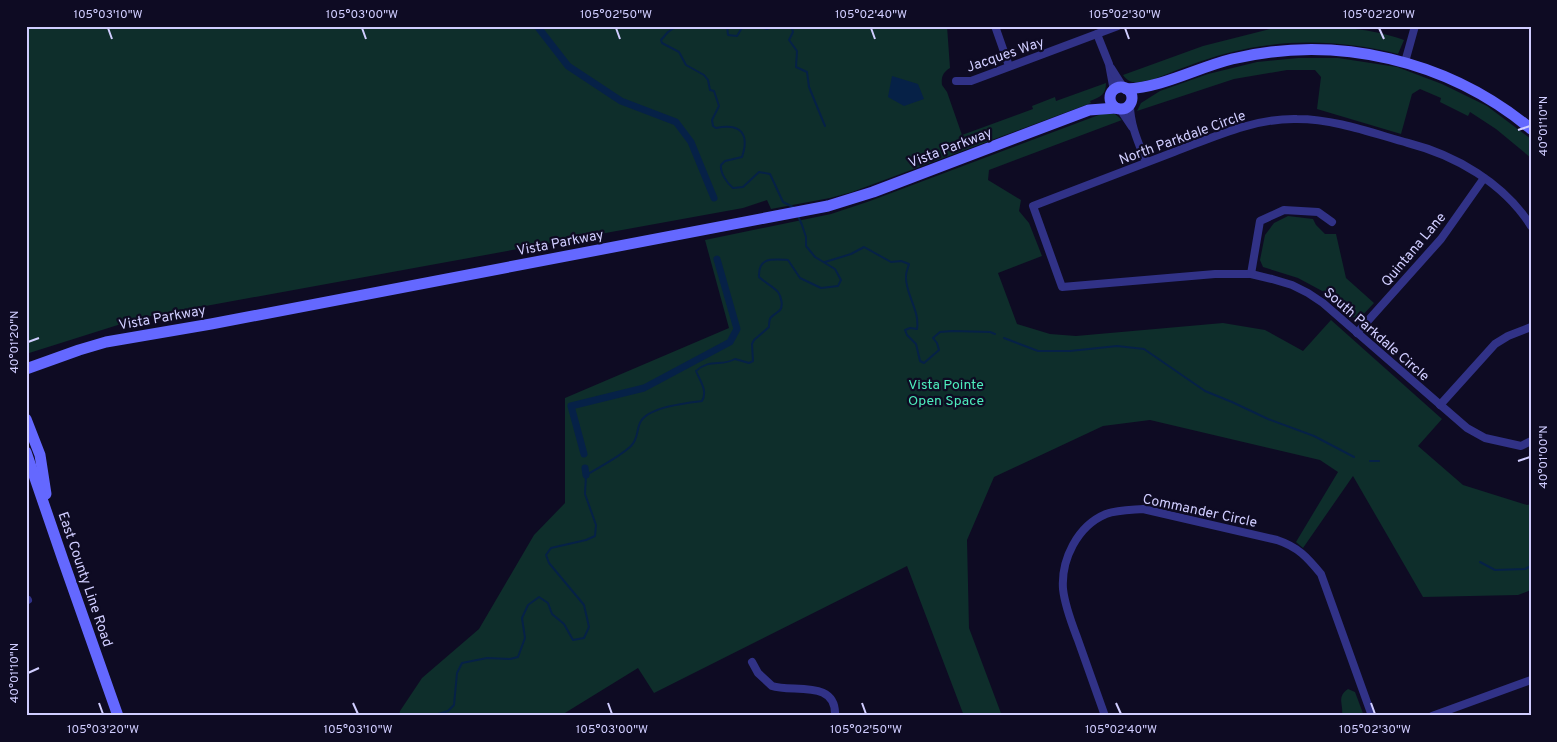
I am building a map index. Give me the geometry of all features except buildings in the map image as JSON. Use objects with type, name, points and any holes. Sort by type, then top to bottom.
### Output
[{"type":"street","points":[[995,26],[1009,66]]},
{"type":"street","name":"Jacques Way","points":[[956,81],[971,81],[1118,26]]},
{"type":"street","points":[[1405,62],[1415,26]]},
{"type":"street","points":[[1097,34],[1118,91],[1112,103],[1125,105]]},
{"type":"street","name":"Vista Parkway","points":[[26,369],[100,344],[828,206],[873,192],[1089,110],[1118,91],[1158,84],[1232,59],[1283,51],[1315,50],[1353,52],[1380,56],[1405,62],[1465,86],[1506,110],[1531,129]]},
{"type":"street","name":"Vista Parkway","points":[[1089,110],[1125,105],[1158,84]]},
{"type":"street","points":[[1118,91],[1131,93],[1125,105],[1146,162]]},
{"type":"street","name":"North Parkdale Circle","points":[[1045,240],[1033,206],[1238,128],[1279,119],[1297,118],[1343,125],[1424,147],[1454,159],[1484,178],[1509,199],[1531,226]]},
{"type":"street","name":"Quintana Lane","points":[[1357,333],[1441,239],[1484,178]]},
{"type":"street","points":[[1251,274],[1260,220],[1284,210],[1318,212],[1332,222]]},
{"type":"street","name":"South Parkdale Circle","points":[[1045,240],[1062,287],[1215,274],[1251,274],[1272,278],[1308,293],[1323,303],[1467,428],[1485,438],[1521,446],[1531,441]]},
{"type":"street","points":[[26,364],[100,338],[173,324],[224,321]]},
{"type":"street","points":[[1440,405],[1495,344],[1508,336],[1531,327]]},
{"type":"street","points":[[26,418],[40,455],[52,530]]},
{"type":"street","name":"East County Line Road","points":[[26,452],[118,716]]},
{"type":"street","points":[[26,466],[52,530]]},
{"type":"street","name":"Commander Circle","points":[[1105,716],[1065,603],[1063,571],[1068,554],[1076,538],[1090,524],[1106,514],[1124,510],[1143,509],[1277,540],[1295,547],[1306,556],[1321,574],[1372,716]]},
{"type":"street","points":[[86,625],[110,716]]},
{"type":"street","points":[[752,662],[758,673],[772,686],[812,689],[826,695],[834,704],[835,716]]},
{"type":"street","points":[[1432,716],[1531,680]]},
{"type":"green space","points":[[26,26],[947,26],[950,68],[943,75],[942,85],[947,92],[962,135],[1033,109],[1032,106],[1055,97],[1056,101],[1106,83],[1106,87],[1100,96],[1090,101],[1091,103],[852,192],[830,198],[771,209],[767,200],[743,208],[140,318],[26,354]]},
{"type":"green space","points":[[1282,26],[1359,29],[1404,40],[1398,54],[1356,46],[1292,43],[1249,48],[1228,53],[1198,62],[1149,81],[1131,82],[1123,75],[1203,46]]},
{"type":"green space","points":[[1298,58],[1338,58],[1397,67],[1442,84],[1487,106],[1531,139],[1531,158],[1496,129],[1470,112],[1468,116],[1440,102],[1441,98],[1420,89],[1412,94],[1401,134],[1317,109],[1321,77],[1315,70],[1287,70],[1234,79],[1137,111],[1141,103],[1160,91],[1208,74],[1257,62]]},
{"type":"green space","name":"Vista Pointe Open Space","points":[[1104,113],[1115,114],[1122,120],[989,170],[988,180],[1021,200],[1019,211],[1029,223],[1042,256],[998,273],[1017,324],[1050,334],[1076,336],[1223,323],[1265,330],[1303,351],[1331,320],[1442,419],[1418,446],[1463,485],[1527,505],[1531,504],[1531,590],[1518,595],[1423,597],[1353,476],[1303,548],[1296,542],[1338,472],[1320,460],[1150,420],[1103,426],[994,477],[967,540],[969,628],[1002,716],[964,716],[907,566],[654,693],[638,668],[560,716],[399,716],[400,711],[422,678],[479,629],[534,535],[565,503],[565,398],[729,328],[705,240],[831,214]]},
{"type":"green space","points":[[1288,216],[1313,219],[1325,234],[1336,234],[1346,278],[1374,303],[1360,318],[1351,317],[1324,292],[1298,278],[1263,267],[1260,260],[1265,235],[1274,223]]},
{"type":"green space","points":[[1348,689],[1355,692],[1364,716],[1342,716],[1341,698]]},
{"type":"water","points":[[892,76],[918,84],[924,99],[904,106],[888,97]]},
{"type":"waterway","points":[[537,26],[568,66],[621,101],[676,122],[691,142],[714,198]]},
{"type":"waterway","points":[[677,26],[668,32],[661,40],[662,43],[679,52],[686,65],[704,75],[708,80],[710,90],[714,91],[719,106],[712,120],[713,126],[716,128],[731,127],[737,129],[744,136],[745,142],[742,157],[725,161],[721,165],[726,181],[733,188],[743,187],[759,172],[770,174],[783,202],[793,207]]},
{"type":"waterway","points":[[727,26],[728,35],[737,36],[743,26]]},
{"type":"waterway","points":[[764,26],[766,29],[771,26]]},
{"type":"waterway","points":[[791,26],[793,32],[789,40],[797,51],[796,67],[807,72],[809,87],[825,126]]},
{"type":"waterway","points":[[432,716],[448,711],[454,705],[457,673],[462,663],[487,658],[510,659],[518,657],[525,638],[522,618],[528,605],[539,597],[548,603],[552,614],[564,624],[573,640],[584,638],[589,627],[584,605],[549,563],[546,555],[551,548],[595,536],[596,525],[585,494],[586,475],[631,446],[635,440],[639,424],[652,412],[702,401],[704,390],[696,371],[701,367],[735,359],[749,363],[753,361],[752,344],[754,340],[769,327],[770,318],[781,309],[782,304],[778,292],[759,277],[759,270],[764,263],[772,260],[788,260],[800,278],[821,288],[838,286],[841,280],[835,269],[815,257],[806,246],[806,237],[798,216]]},
{"type":"waterway","points":[[825,262],[851,254],[864,247],[891,262],[901,261],[909,264],[906,283],[916,315],[917,329],[910,328],[905,330],[907,335],[916,344],[920,361],[924,363],[939,350],[933,338],[940,332],[990,332],[995,334]]},
{"type":"waterway","points":[[584,454],[571,406],[644,388],[730,342],[737,329],[717,259]]},
{"type":"waterway","points":[[1004,338],[1038,351],[1070,351],[1117,346],[1144,349],[1205,391],[1268,419],[1314,436],[1354,457]]},
{"type":"waterway","points":[[1370,461],[1379,461]]},
{"type":"waterway","points":[[585,468],[586,475]]},
{"type":"waterway","points":[[1480,562],[1495,570],[1525,569],[1531,566]]}]
